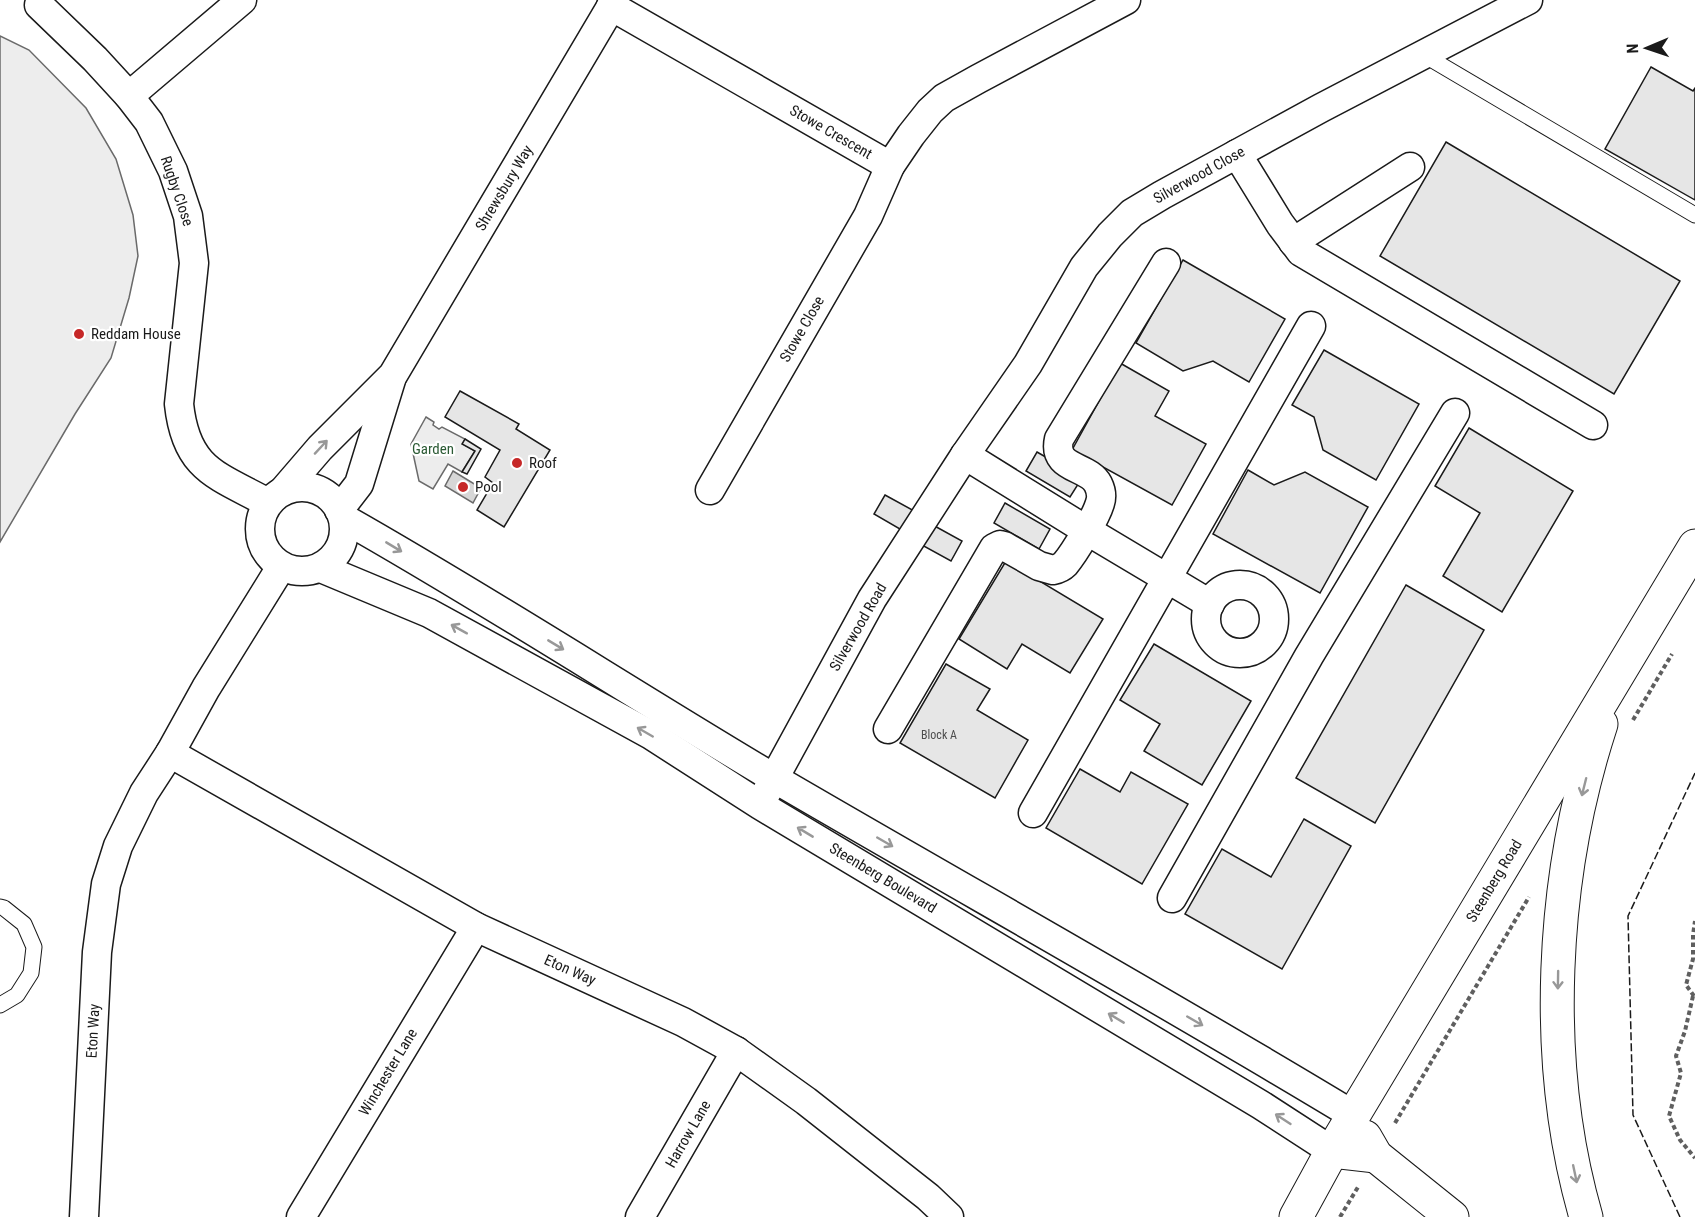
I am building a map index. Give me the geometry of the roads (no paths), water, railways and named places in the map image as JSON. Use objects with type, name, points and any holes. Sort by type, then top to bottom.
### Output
[{"type":"main road","name":"Steenberg Road","points":[[1296,1217],[1353,1115],[1695,546]]},
{"type":"main road","points":[[1586,1217],[1572,1156],[1562,1091],[1558,1017],[1559,948],[1565,884],[1583,792],[1597,737],[1620,671]]},
{"type":"main road","points":[[1353,1115],[1376,1156],[1452,1217]]},
{"type":"main road","points":[[1332,1151],[1376,1156]]},
{"type":"street","points":[[129,96],[242,0]]},
{"type":"street","name":"Stowe Crescent","points":[[613,3],[890,166],[930,111],[944,99],[1126,0]]},
{"type":"street","name":"Silverwood Close","points":[[965,455],[1028,364],[1084,267],[1110,235],[1132,213],[1237,154],[1528,0]]},
{"type":"street","name":"Shrewsbury Way","points":[[393,375],[613,3]]},
{"type":"street","name":"Rugby Close","points":[[39,4],[129,96],[149,122],[173,171],[188,216],[194,263],[179,404],[181,427],[185,440],[200,462],[212,472],[276,497]]},
{"type":"street","points":[[1237,154],[1301,252],[1593,425]]},
{"type":"street","name":"Stowe Close","points":[[710,490],[868,216],[890,166]]},
{"type":"street","points":[[1293,242],[1410,167]]},
{"type":"street","points":[[888,729],[994,548],[1000,545],[1005,546],[1039,566],[1053,570],[1065,564],[1086,530],[1100,504],[1101,492],[1094,478],[1061,458],[1058,450],[1059,440],[1166,263]]},
{"type":"street","points":[[1033,813],[1311,326]]},
{"type":"street","points":[[276,497],[297,487],[312,488],[326,494],[341,514],[344,536],[341,547],[333,559],[321,568],[301,572],[281,567],[262,545],[261,516],[276,497],[320,448],[393,375]]},
{"type":"street","points":[[341,514],[359,484],[393,375]]},
{"type":"street","points":[[1172,898],[1309,656],[1455,413]]},
{"type":"street","points":[[965,455],[1210,604]]},
{"type":"street","name":"Silverwood Road","points":[[760,805],[872,598],[965,455]]},
{"type":"street","name":"Steenberg Boulevard","points":[[341,514],[775,778],[1353,1115]]},
{"type":"street","name":"Eton Way","points":[[84,1217],[97,952],[106,884],[118,846],[144,793],[281,567]]},
{"type":"street","name":"Steenberg Boulevard","points":[[321,568],[429,613],[651,735],[760,805],[1261,1105],[1332,1151]]},
{"type":"street","points":[[1237,585],[1257,590],[1272,608],[1274,620],[1266,641],[1257,649],[1245,653],[1234,653],[1223,649],[1208,633],[1206,623],[1210,604],[1217,594],[1237,585]]},
{"type":"street","points":[[489,646],[506,614]]},
{"type":"street","points":[[1269,635],[1309,656]]},
{"type":"street","name":"Eton Way","points":[[170,753],[476,927],[683,1022],[736,1051],[815,1108],[928,1197],[949,1217]]},
{"type":"street","name":"Winchester Lane","points":[[301,1217],[476,927]]},
{"type":"street","name":"Harrow Lane","points":[[640,1217],[736,1051]]},
{"type":"lane","points":[[1424,55],[1695,215]]},
{"type":"lane","points":[[0,907],[24,924],[34,947],[31,973],[17,995],[0,1005]]},
{"type":"place","name":"Reddam House","points":[[79,334]]},
{"type":"place","name":"Roof","points":[[517,463]]},
{"type":"place","name":"Pool","points":[[463,487]]},
{"type":"park label","name":"Garden","points":[[433,449]]}]
